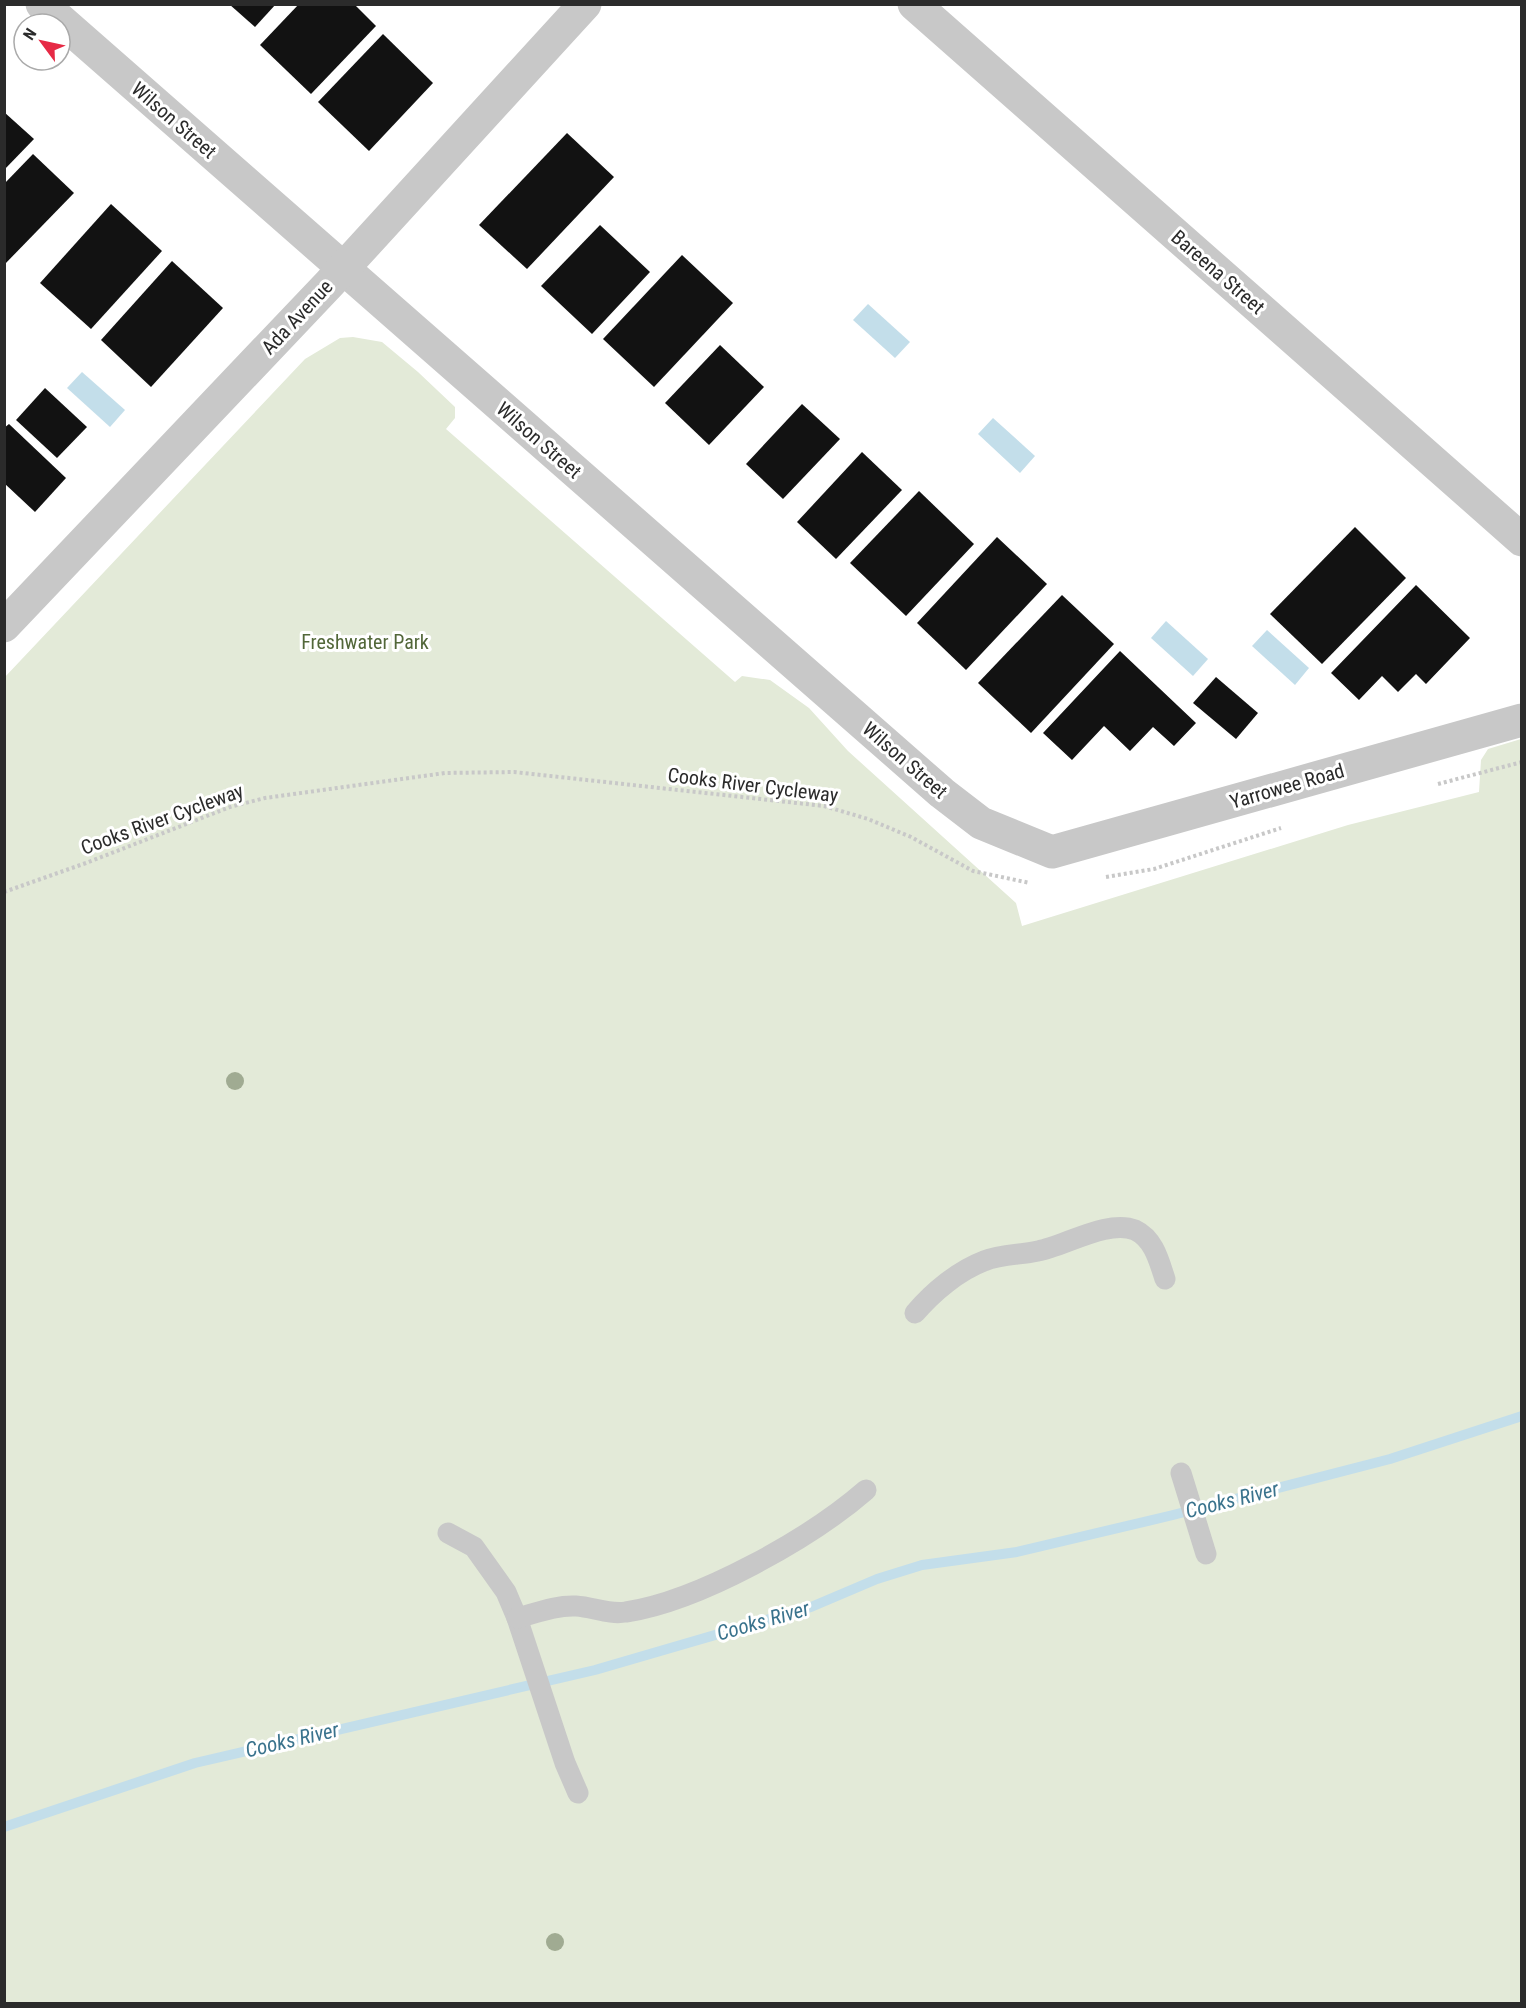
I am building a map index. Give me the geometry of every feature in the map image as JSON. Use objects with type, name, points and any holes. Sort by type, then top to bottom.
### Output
[{"type":"street","name":"Wilson Street","points":[[42,4],[942,793],[981,823],[1052,852]]},
{"type":"street","name":"Ada Avenue","points":[[4,626],[343,268],[585,4]]},
{"type":"street","name":"Bareena Street","points":[[914,4],[1521,540]]},
{"type":"street","name":"Yarrowee Road","points":[[1052,852],[1521,720]]},
{"type":"lane","points":[[915,1313],[937,1291],[984,1261],[1048,1249],[1105,1230],[1121,1228],[1134,1230],[1146,1237],[1153,1246],[1165,1279]]},
{"type":"lane","points":[[1181,1473],[1206,1554]]},
{"type":"lane","points":[[517,1618],[554,1608],[576,1606],[623,1613],[665,1603],[753,1564],[846,1508],[866,1490]]},
{"type":"lane","points":[[448,1533],[474,1547],[506,1592],[517,1618],[565,1763],[579,1793]]},
{"type":"path","points":[[1434,785],[1521,762]]},
{"type":"path","name":"Cooks River Cycleway","points":[[4,892],[230,807],[265,798],[445,774],[514,772],[825,806],[868,819],[911,837],[972,871],[1025,883],[1037,883]]},
{"type":"path","points":[[1095,878],[1154,869],[1290,825]]},
{"type":"green space","name":"Freshwater Park","points":[[353,337],[382,342],[418,372],[455,407],[455,418],[446,429],[735,682],[742,676],[770,680],[809,708],[848,751],[1016,903],[1022,926],[1348,825],[1479,792],[1481,760],[1488,749],[1521,739],[1521,2003],[5,2003],[4,678],[305,359],[340,338]]},
{"type":"water","points":[[868,304],[910,342],[895,358],[853,320]]},
{"type":"water","points":[[82,372],[125,410],[110,427],[67,388]]},
{"type":"water","points":[[993,418],[1035,456],[1020,473],[978,434]]},
{"type":"water","points":[[1166,621],[1208,659],[1193,676],[1151,638]]},
{"type":"water","points":[[1267,630],[1309,668],[1295,685],[1252,646]]},
{"type":"building","points":[[229,4],[276,4],[255,27]]},
{"type":"building","points":[[299,4],[354,4],[376,26],[311,94],[260,45]]},
{"type":"building","points":[[383,34],[433,83],[369,151],[318,102]]},
{"type":"building","points":[[4,112],[34,139],[4,170]]},
{"type":"building","points":[[567,133],[614,177],[527,269],[479,225]]},
{"type":"building","points":[[33,154],[74,193],[4,265],[4,184]]},
{"type":"building","points":[[111,204],[162,251],[91,329],[40,283]]},
{"type":"building","points":[[600,225],[650,272],[592,334],[541,286]]},
{"type":"building","points":[[682,255],[733,303],[654,387],[603,339]]},
{"type":"building","points":[[172,261],[223,308],[151,387],[101,340]]},
{"type":"building","points":[[720,345],[764,387],[709,445],[665,403]]},
{"type":"building","points":[[45,388],[87,427],[57,458],[16,420]]},
{"type":"building","points":[[802,404],[840,439],[783,499],[746,464]]},
{"type":"building","points":[[9,424],[66,478],[35,512],[4,483],[4,428]]},
{"type":"building","points":[[862,452],[902,490],[836,559],[797,522]]},
{"type":"building","points":[[919,491],[974,544],[906,616],[850,563]]},
{"type":"building","points":[[1355,527],[1406,578],[1322,664],[1270,614]]},
{"type":"building","points":[[997,537],[1047,584],[966,670],[917,623]]},
{"type":"building","points":[[1416,585],[1470,638],[1426,684],[1416,674],[1398,692],[1382,676],[1359,700],[1331,673]]},
{"type":"building","points":[[1062,595],[1114,644],[1031,733],[978,683]]},
{"type":"building","points":[[1120,651],[1196,723],[1174,746],[1153,727],[1130,751],[1104,726],[1072,760],[1043,733]]},
{"type":"building","points":[[1216,677],[1258,713],[1236,739],[1193,703]]},
{"type":"waterway","name":"Cooks River","points":[[4,1827],[195,1763],[595,1670],[811,1607],[877,1579],[922,1565],[1017,1552],[1173,1515],[1390,1459],[1522,1416]]}]
